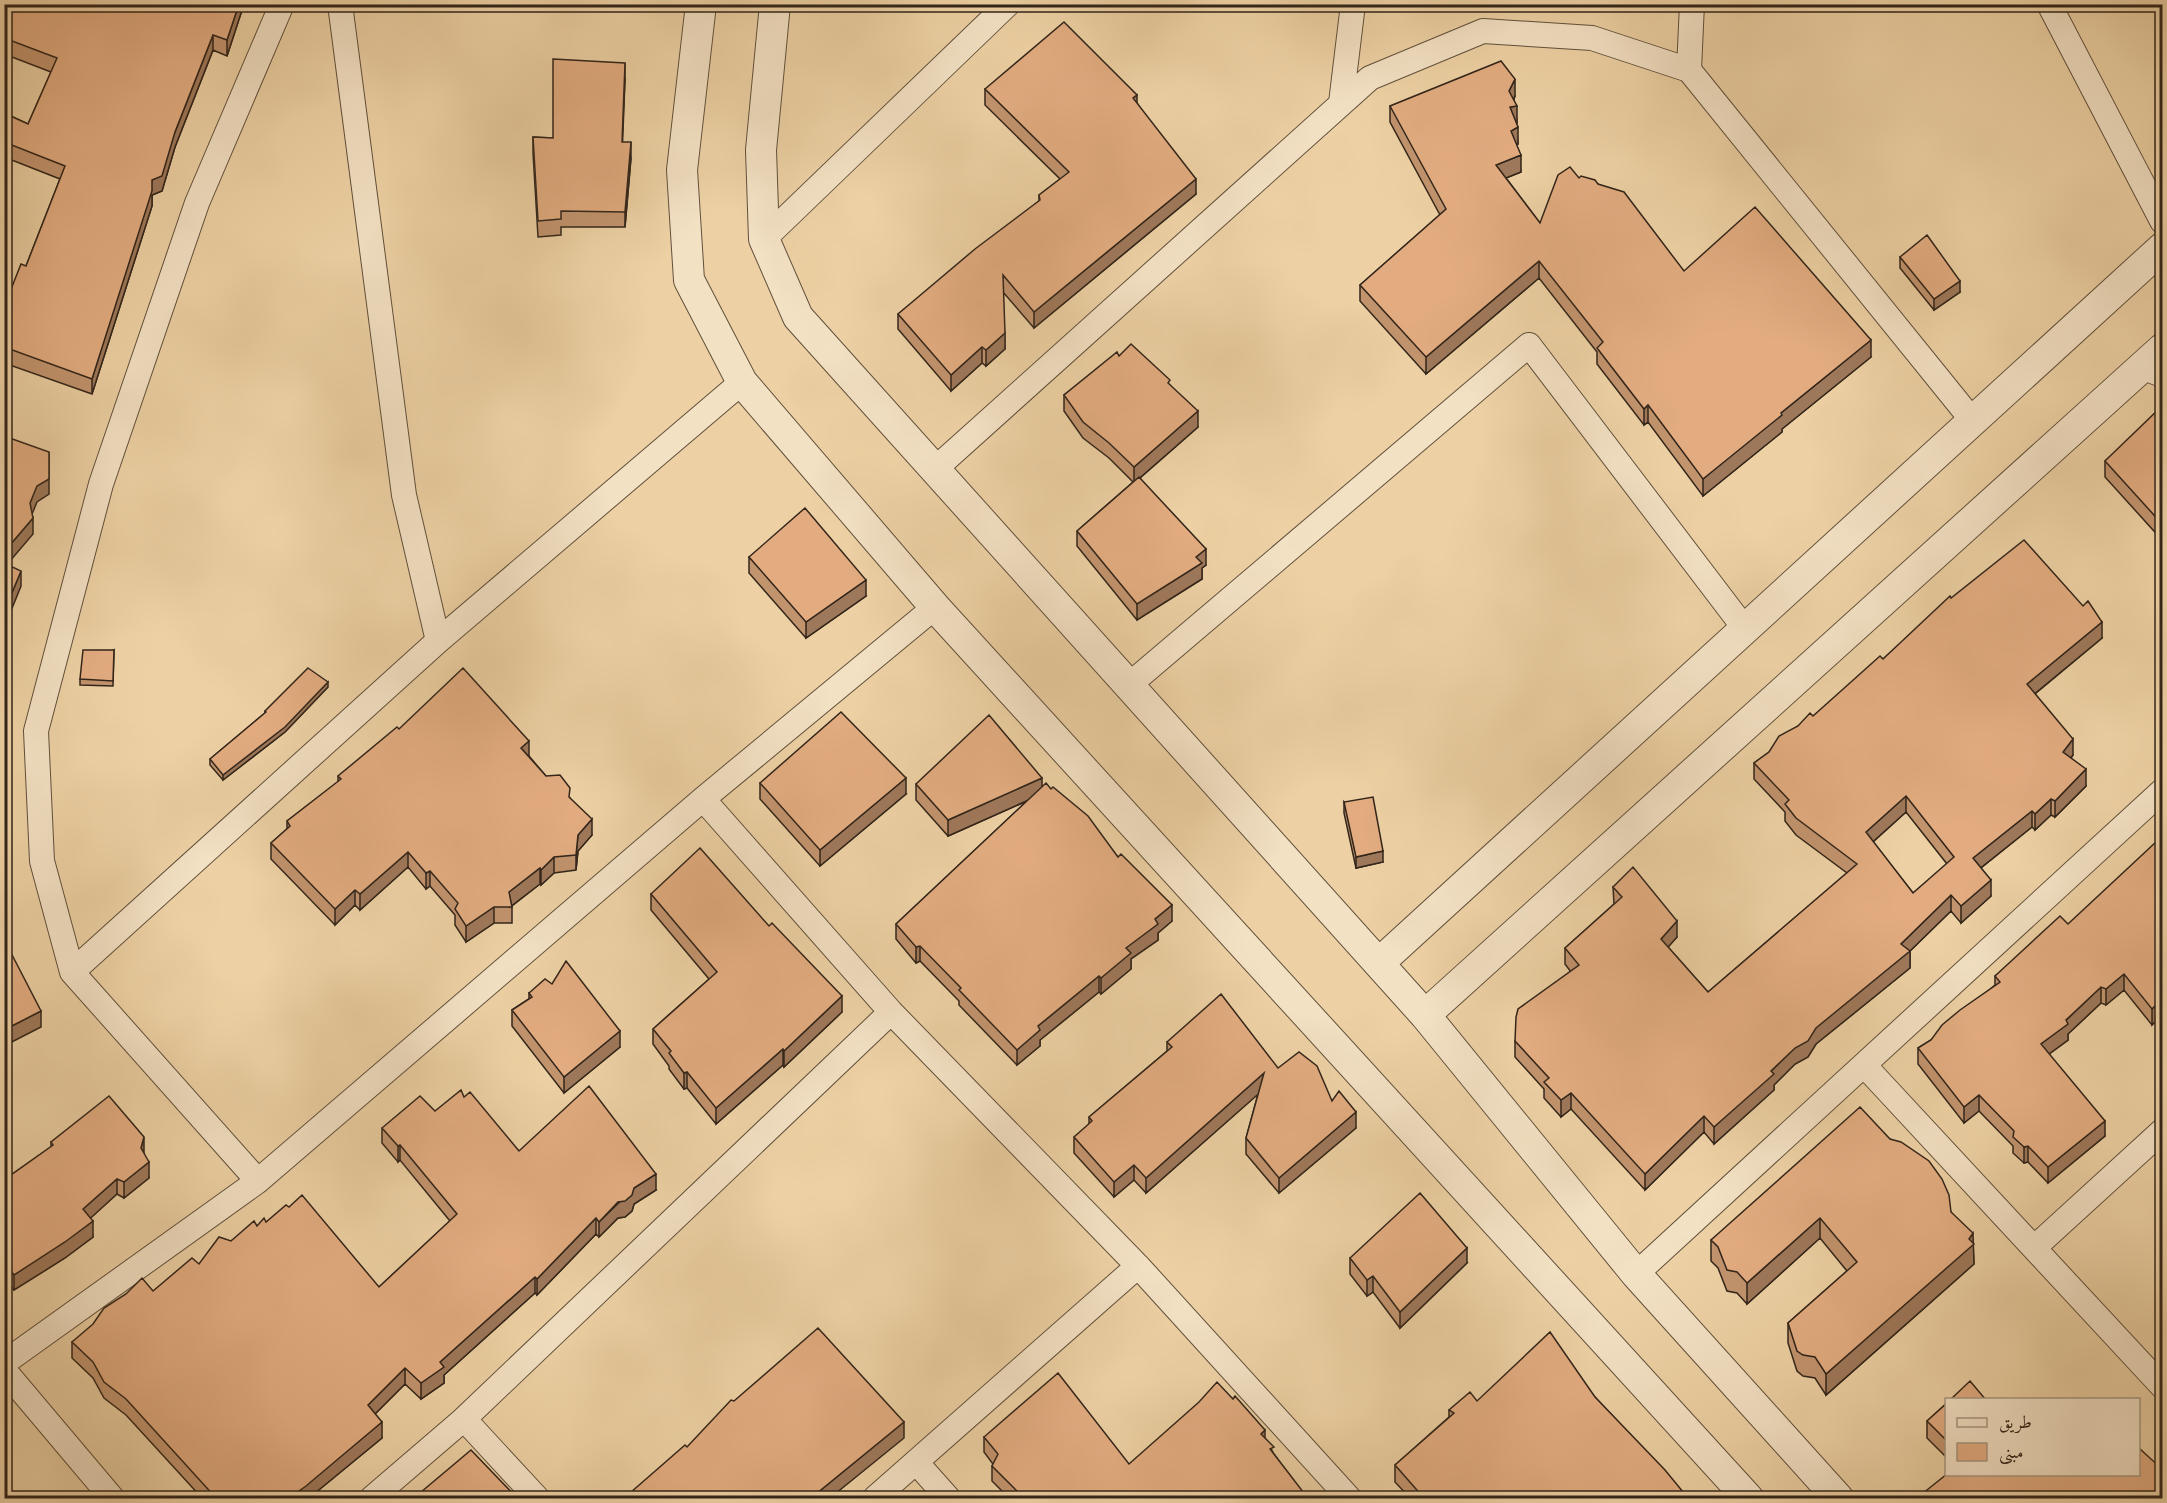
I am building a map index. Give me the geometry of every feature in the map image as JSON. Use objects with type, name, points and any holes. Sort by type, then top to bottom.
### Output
[{"type":"street","points":[[258,1181],[72,972],[42,861],[36,731],[101,484],[198,203],[282,4]]},
{"type":"street","points":[[340,4],[404,495],[438,641]]},
{"type":"street","points":[[701,4],[682,170],[689,280],[742,382],[935,607],[1748,1498]]},
{"type":"street","points":[[775,4],[761,150],[764,239],[798,317],[1425,1015],[1636,1274],[1838,1498]]},
{"type":"street","points":[[764,239],[1008,4]]},
{"type":"street","points":[[1341,103],[1353,4]]},
{"type":"street","points":[[1689,70],[1692,4]]},
{"type":"street","points":[[2049,4],[2163,221]]},
{"type":"street","points":[[935,469],[1370,78],[1483,31],[1592,38],[1689,70],[1971,420]]},
{"type":"street","points":[[1378,963],[1971,420],[2163,248]]},
{"type":"street","points":[[1129,685],[1529,345],[1745,629]]},
{"type":"street","points":[[1425,1015],[2156,364]]},
{"type":"street","points":[[72,972],[438,641],[742,382]]},
{"type":"street","points":[[4,1363],[258,1181],[704,799],[935,607]]},
{"type":"street","points":[[1636,1274],[2163,791]]},
{"type":"street","points":[[704,799],[891,1012],[1138,1266],[1349,1498]]},
{"type":"street","points":[[372,1498],[464,1419],[891,1012]]},
{"type":"street","points":[[1864,1065],[2163,1386]]},
{"type":"street","points":[[2034,1248],[2163,1131]]},
{"type":"street","points":[[875,1498],[1138,1266]]},
{"type":"street","points":[[4,1370],[112,1498]]},
{"type":"street","points":[[464,1419],[537,1498]]},
{"type":"street","points":[[916,1462],[948,1498]]},
{"type":"building","points":[[7,4],[117,4],[121,6],[122,4],[239,4],[227,40],[213,35],[175,132],[162,176],[152,180],[152,191],[92,379],[4,347],[4,307],[21,264],[26,266],[65,166],[4,142],[4,113],[28,124],[57,58],[4,38],[4,12]]},
{"type":"building","points":[[1064,22],[1137,95],[1133,98],[1196,179],[1034,312],[1003,275],[1005,333],[986,350],[982,347],[951,375],[898,314],[975,249],[1040,200],[1039,195],[1069,172],[985,89]]},
{"type":"building","points":[[553,59],[625,63],[622,142],[631,142],[625,212],[561,211],[561,219],[538,221],[533,137],[553,138]]},
{"type":"building","points":[[1501,61],[1515,79],[1509,91],[1517,106],[1510,107],[1518,127],[1511,131],[1521,155],[1496,165],[1540,223],[1558,175],[1570,167],[1579,178],[1581,176],[1595,180],[1598,184],[1624,192],[1684,271],[1755,207],[1871,340],[1703,479],[1648,405],[1644,409],[1597,348],[1603,342],[1539,261],[1426,357],[1360,285],[1446,209],[1390,106]]},
{"type":"building","points":[[1927,235],[1960,281],[1934,299],[1900,257]]},
{"type":"building","points":[[1131,344],[1170,380],[1168,383],[1198,411],[1134,467],[1083,422],[1064,395],[1117,352],[1119,356]]},
{"type":"building","points":[[2161,407],[2163,408],[2163,525],[2105,461]]},
{"type":"building","points":[[4,436],[49,452],[49,479],[37,486],[30,503],[33,518],[4,552]]},
{"type":"building","points":[[1139,477],[1206,549],[1196,557],[1202,563],[1137,604],[1077,531]]},
{"type":"building","points":[[805,508],[866,580],[806,622],[749,557]]},
{"type":"building","points":[[2024,540],[2083,606],[2088,601],[2102,622],[2027,684],[2073,739],[2063,752],[2086,769],[2055,801],[2051,799],[2035,814],[2032,811],[1973,858],[1991,880],[1961,906],[1951,895],[1901,944],[1910,951],[1816,1028],[1808,1041],[1795,1048],[1771,1071],[1774,1074],[1714,1127],[1704,1116],[1645,1174],[1571,1093],[1561,1100],[1544,1082],[1549,1078],[1515,1041],[1518,1009],[1579,965],[1565,948],[1622,897],[1613,887],[1633,867],[1677,921],[1661,939],[1708,992],[1857,864],[1796,818],[1785,804],[1789,800],[1754,763],[1769,752],[1779,736],[1798,726],[1810,713],[1813,716],[1880,656],[1883,659],[1950,596],[1951,598]],"holes":[[[1906,796],[1954,857],[1913,893],[1866,832]]]},
{"type":"building","points":[[4,563],[21,571],[4,612]]},
{"type":"building","points":[[83,650],[114,650],[113,681],[80,679]]},
{"type":"building","points":[[308,668],[328,682],[285,727],[223,775],[210,759],[266,712]]},
{"type":"building","points":[[463,668],[529,741],[521,748],[546,776],[560,775],[570,788],[569,797],[592,819],[578,835],[576,855],[554,857],[541,870],[540,868],[509,892],[512,907],[494,907],[466,926],[455,909],[458,903],[430,871],[426,873],[408,852],[360,894],[355,890],[335,909],[271,843],[290,826],[287,821],[341,779],[338,776],[397,727],[399,729]]},
{"type":"building","points":[[841,712],[906,778],[820,850],[760,783]]},
{"type":"building","points":[[989,715],[1042,778],[948,820],[916,784]]},
{"type":"building","points":[[1046,783],[1088,816],[1118,857],[1121,854],[1172,905],[1155,919],[1158,924],[1126,948],[1131,953],[1038,1026],[1040,1030],[1017,1050],[959,990],[961,988],[920,946],[916,947],[896,924]]},
{"type":"building","points":[[1373,797],[1383,851],[1356,857],[1344,802]]},
{"type":"building","points":[[2156,842],[2163,848],[2163,1014],[2156,1005],[2152,1009],[2124,974],[2106,989],[2101,987],[2066,1020],[2068,1024],[2041,1044],[2105,1121],[2048,1167],[2028,1146],[2024,1147],[2013,1137],[2014,1131],[1979,1095],[1964,1107],[1918,1048],[1931,1040],[1942,1025],[1960,1010],[2000,982],[1995,976],[2060,916],[2068,924]]},
{"type":"building","points":[[700,848],[769,926],[772,923],[842,996],[784,1051],[783,1049],[716,1108],[687,1072],[684,1073],[669,1053],[671,1051],[653,1029],[717,972],[651,894]]},
{"type":"building","points":[[9,949],[41,1011],[4,1030],[4,950]]},
{"type":"building","points":[[566,961],[620,1031],[564,1077],[512,1010],[532,997],[529,993],[545,979],[552,984]]},
{"type":"building","points":[[1221,994],[1278,1068],[1299,1052],[1317,1066],[1332,1101],[1339,1091],[1356,1112],[1279,1178],[1246,1138],[1264,1073],[1146,1178],[1134,1165],[1114,1182],[1074,1137],[1092,1121],[1089,1117],[1172,1047],[1167,1042]]},
{"type":"building","points":[[589,1086],[656,1174],[634,1188],[632,1195],[625,1201],[618,1202],[599,1222],[596,1218],[537,1279],[535,1277],[440,1362],[444,1367],[421,1383],[405,1368],[368,1405],[382,1422],[289,1498],[216,1498],[126,1399],[104,1382],[93,1362],[72,1342],[93,1324],[104,1308],[126,1294],[142,1278],[153,1291],[192,1258],[199,1264],[219,1237],[231,1241],[254,1221],[257,1226],[264,1218],[266,1222],[286,1205],[289,1207],[302,1195],[379,1287],[457,1214],[400,1145],[398,1146],[382,1128],[420,1096],[435,1111],[461,1090],[464,1097],[470,1092],[519,1151]]},
{"type":"building","points":[[109,1096],[144,1137],[141,1148],[149,1162],[124,1182],[117,1179],[83,1209],[93,1221],[14,1275],[4,1261],[4,1180],[53,1145],[51,1142]]},
{"type":"building","points":[[1860,1107],[1890,1139],[1901,1142],[1929,1161],[1942,1179],[1949,1195],[1951,1212],[1973,1233],[1969,1239],[1974,1244],[1826,1374],[1815,1357],[1803,1355],[1797,1351],[1788,1323],[1857,1262],[1820,1218],[1747,1283],[1737,1272],[1727,1270],[1718,1247],[1711,1240]]},
{"type":"building","points":[[1420,1193],[1467,1248],[1400,1312],[1373,1276],[1367,1280],[1350,1258]]},
{"type":"building","points":[[818,1328],[904,1422],[811,1498],[635,1498],[630,1493],[685,1445],[687,1447],[731,1400],[734,1401]]},
{"type":"building","points":[[1550,1332],[1595,1397],[1665,1470],[1688,1498],[1422,1498],[1395,1465],[1454,1413],[1449,1410],[1470,1392],[1477,1401]]},
{"type":"building","points":[[1058,1373],[1129,1464],[1199,1402],[1217,1382],[1233,1399],[1235,1396],[1265,1430],[1261,1434],[1274,1447],[1270,1449],[1307,1498],[1024,1498],[992,1466],[998,1454],[984,1437]]},
{"type":"building","points":[[1970,1381],[1984,1398],[1952,1398]]},
{"type":"building","points":[[1945,1405],[1945,1439],[1927,1421]]},
{"type":"building","points":[[2140,1449],[2163,1470],[2163,1498],[1917,1498],[1945,1476],[2140,1476]]},
{"type":"building","points":[[471,1450],[517,1498],[414,1498]]}]
